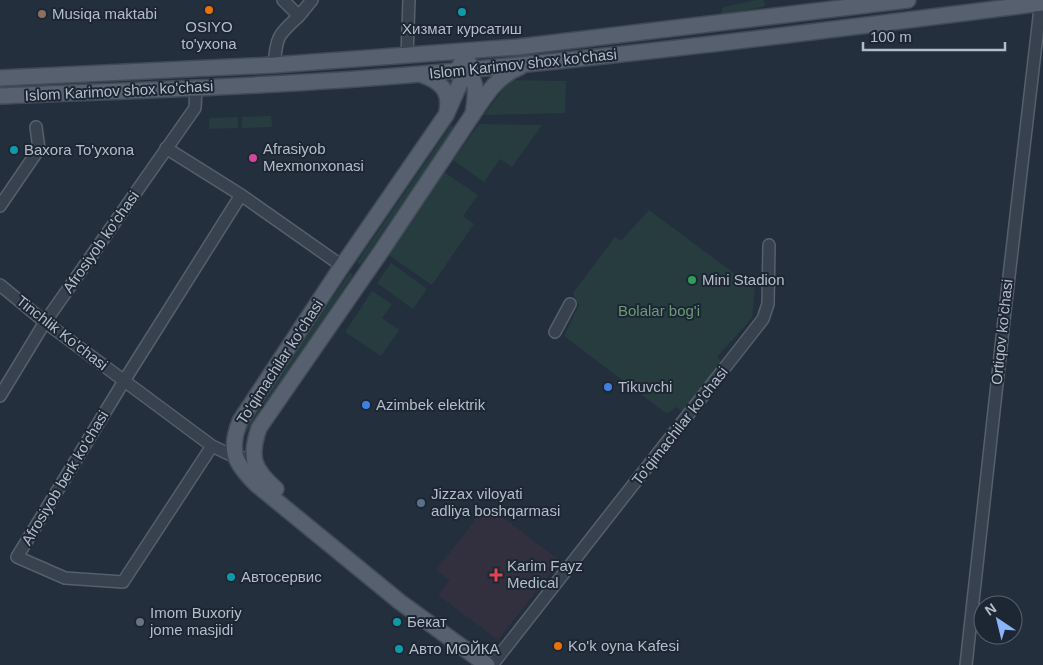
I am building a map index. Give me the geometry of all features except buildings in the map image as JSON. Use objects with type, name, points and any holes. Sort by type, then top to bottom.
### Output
[{"type":"main road","name":"Islom Karimov shox ko'chasi","points":[[0,78],[274,65],[437,54],[908,0]]},
{"type":"main road","name":"Islom Karimov shox ko'chasi","points":[[0,96],[323,82],[466,70],[872,25],[1042,2]]},
{"type":"main road","name":"To'qimachilar ko'chasi","points":[[235,457],[234,436],[240,421],[341,267],[446,115],[469,63],[476,56],[491,49]]},
{"type":"main road","points":[[437,54],[450,59],[466,70]]},
{"type":"main road","points":[[473,114],[500,79],[507,73],[526,64]]},
{"type":"main road","name":"To'qimachilar ko'chasi","points":[[254,460],[255,441],[259,428],[473,114],[476,85],[466,70]]},
{"type":"main road","points":[[421,74],[438,81],[442,85],[448,102],[446,115]]},
{"type":"main road","points":[[341,267],[352,266],[357,269],[360,281]]},
{"type":"main road","points":[[235,457],[246,474],[257,486],[400,602],[493,664]]},
{"type":"main road","points":[[254,460],[256,467],[265,480],[286,498],[493,664]]},
{"type":"street","points":[[283,0],[298,16]]},
{"type":"street","points":[[274,65],[277,40],[312,0]]},
{"type":"street","points":[[407,56],[409,0]]},
{"type":"street","name":"Ortiqov ko'chasi","points":[[966,665],[1005,311],[1042,2]]},
{"type":"street","name":"Afrosiyob ko'chasi","points":[[0,396],[45,322],[195,108],[196,88]]},
{"type":"street","points":[[0,206],[39,149],[36,127]]},
{"type":"street","points":[[166,148],[241,195],[341,267]]},
{"type":"street","name":"Afrosiyob berk ko'chasi","points":[[212,446],[123,582],[65,578],[17,557],[124,381],[241,195]]},
{"type":"street","name":"To'qimachilar ko'chasi","points":[[493,664],[763,320],[768,304],[769,245]]},
{"type":"street","name":"Tinchlik Ko'chasi","points":[[0,285],[45,322],[124,381]]},
{"type":"street","points":[[555,332],[570,304]]},
{"type":"street","points":[[124,381],[212,446],[235,457],[254,460]]},
{"type":"shaded area","name":"Karim Fayz Medical","points":[[487,505],[560,561],[498,640],[438,595],[450,580],[436,570]]},
{"type":"green space","points":[[763,0],[766,6],[722,15],[724,7]]},
{"type":"green space","points":[[510,80],[566,81],[565,113],[484,115]]},
{"type":"green space","points":[[271,116],[272,127],[242,128],[242,117]]},
{"type":"green space","points":[[238,117],[238,128],[209,129],[209,118]]},
{"type":"green space","points":[[479,124],[542,125],[512,167],[500,159],[484,182],[453,160]]},
{"type":"green space","points":[[451,125],[455,128],[360,265],[357,262]]},
{"type":"green space","points":[[444,172],[478,195],[463,216],[474,224],[432,285],[387,254]]},
{"type":"green space","name":"Bolalar bog'i","points":[[649,210],[755,289],[752,318],[717,357],[721,361],[683,412],[676,407],[668,413],[663,411],[564,336],[579,305],[573,293],[615,237],[621,241]]},
{"type":"green space","points":[[391,263],[427,289],[413,309],[377,283]]},
{"type":"green space","points":[[350,272],[353,275],[246,433],[243,430]]},
{"type":"green space","points":[[372,291],[392,304],[382,318],[399,330],[381,356],[345,332]]},
{"type":"place","name":"OSIYO to'yxona","points":[[209,10]]},
{"type":"place","name":"Хизмат курсатиш","points":[[462,12]]},
{"type":"place","name":"Musiqa maktabi","points":[[42,14]]},
{"type":"place","name":"Baxora To'yxona","points":[[14,150]]},
{"type":"place","name":"Afrasiyob Mexmonxonasi","points":[[253,158]]},
{"type":"place","name":"Mini Stadion","points":[[692,280]]},
{"type":"place","name":"Tikuvchi","points":[[608,387]]},
{"type":"place","name":"Azimbek elektrik","points":[[366,405]]},
{"type":"place","name":"Jizzax viloyati adliya boshqarmasi","points":[[421,503]]},
{"type":"place","name":"Karim Fayz Medical","points":[[496,575]]},
{"type":"place","name":"Автосервис","points":[[231,577]]},
{"type":"place","name":"Imom Buxoriy jome masjidi","points":[[140,622]]},
{"type":"place","name":"Бекат","points":[[397,622]]},
{"type":"place","name":"Ko'k oyna Kafesi","points":[[558,646]]},
{"type":"place","name":"Авто МОЙКА","points":[[399,649]]}]
